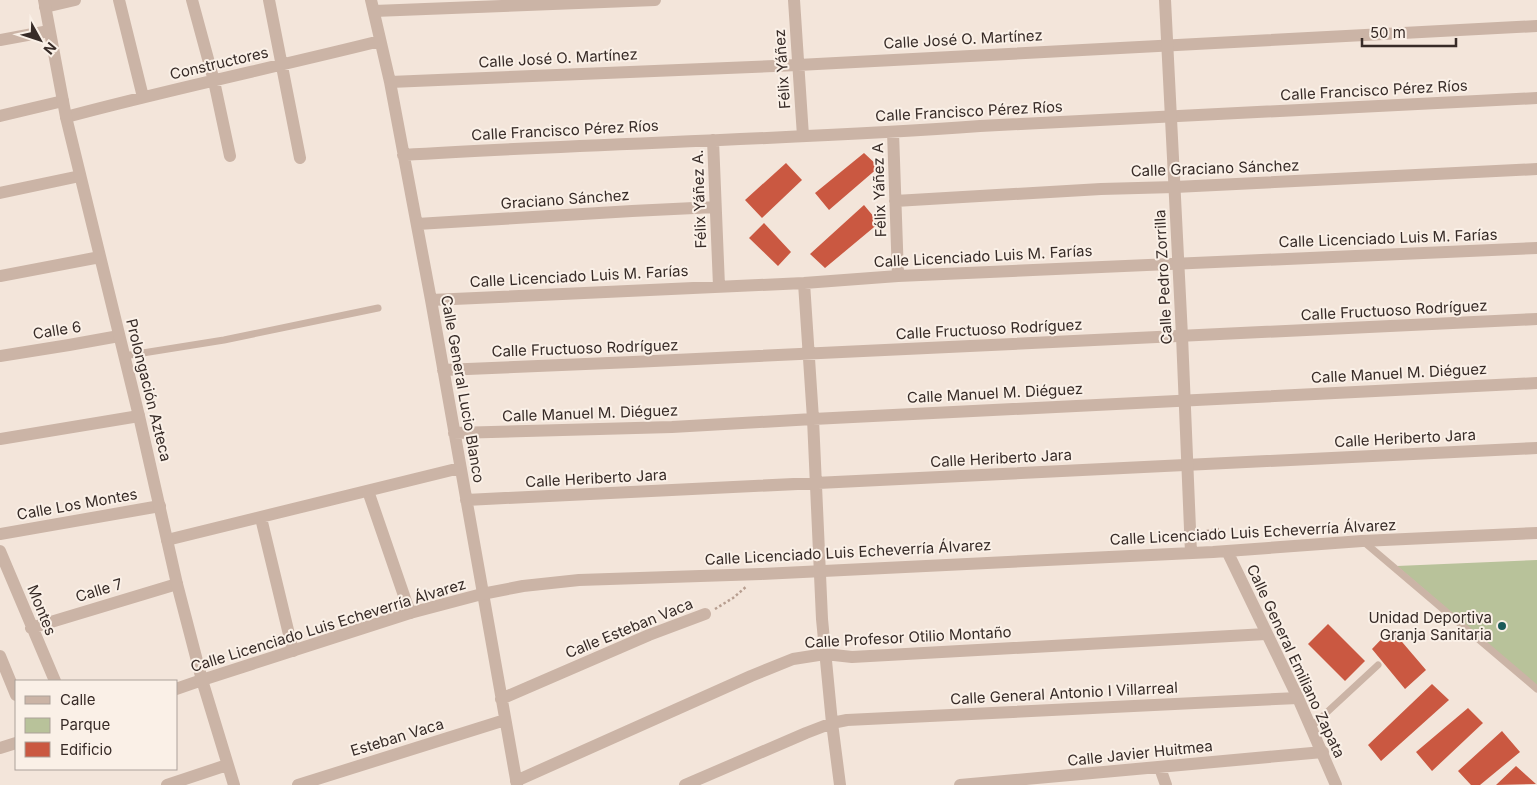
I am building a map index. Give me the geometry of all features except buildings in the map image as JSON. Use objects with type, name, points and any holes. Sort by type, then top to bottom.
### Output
[{"type":"street","points":[[44,4],[75,0]]},
{"type":"street","points":[[119,0],[143,96]]},
{"type":"street","points":[[192,0],[214,81],[230,156]]},
{"type":"street","points":[[270,0],[300,158]]},
{"type":"street","points":[[372,5],[655,0]]},
{"type":"street","name":"Félix Yáñez","points":[[794,0],[803,136]]},
{"type":"street","name":"Calle Pedro Zorrilla","points":[[1165,0],[1179,263],[1191,553]]},
{"type":"street","name":"Prolongación Azteca","points":[[44,4],[66,117],[139,416],[166,540],[202,680],[234,785]]},
{"type":"street","name":"Calle General Lucio Blanco","points":[[372,5],[390,82],[417,224],[517,783]]},
{"type":"street","name":"Calle José O. Martínez","points":[[390,82],[798,65],[1537,26]]},
{"type":"street","points":[[0,40],[48,31]]},
{"type":"street","name":"Constructores","points":[[66,117],[143,96],[380,41]]},
{"type":"street","name":"Calle Francisco Pérez Ríos","points":[[403,155],[893,132],[1537,98]]},
{"type":"street","points":[[0,116],[63,101]]},
{"type":"street","name":"Félix Yáñez A","points":[[893,132],[898,276]]},
{"type":"street","name":"Félix Yáñez A.","points":[[713,140],[720,286]]},
{"type":"street","name":"Calle Graciano Sánchez","points":[[895,201],[1101,189],[1537,170]]},
{"type":"street","points":[[0,193],[80,176]]},
{"type":"street","name":"Graciano Sánchez","points":[[417,224],[716,207]]},
{"type":"street","name":"Calle Licenciado Luis M. Farías","points":[[431,300],[804,283],[898,276],[1537,248]]},
{"type":"street","points":[[0,276],[100,257]]},
{"type":"street","points":[[804,283],[825,654],[840,785]]},
{"type":"street","name":"Calle Fructuoso Rodríguez","points":[[443,370],[1537,318]]},
{"type":"street","name":"Calle 6","points":[[0,356],[119,336]]},
{"type":"street","name":"Calle Manuel M. Diéguez","points":[[454,434],[672,427],[1537,383]]},
{"type":"street","points":[[0,439],[139,416]]},
{"type":"street","name":"Calle Heriberto Jara","points":[[466,500],[1537,448]]},
{"type":"street","points":[[166,540],[460,468]]},
{"type":"street","points":[[368,491],[410,613]]},
{"type":"street","name":"Calle Los Montes","points":[[0,534],[160,506]]},
{"type":"street","points":[[261,518],[293,651]]},
{"type":"street","name":"Calle Licenciado Luis Echeverría Álvarez","points":[[178,688],[410,613],[482,594],[523,586],[579,580],[761,574],[1191,553],[1362,541],[1537,533]]},
{"type":"street","name":"Montes","points":[[0,550],[54,680]]},
{"type":"street","name":"Calle General Emiliano Zapata","points":[[1227,551],[1298,698],[1336,785]]},
{"type":"street","name":"Calle 7","points":[[31,628],[177,584]]},
{"type":"street","name":"Calle Esteban Vaca","points":[[502,699],[649,634],[705,614]]},
{"type":"street","name":"Calle Profesor Otilio Montaño","points":[[517,783],[751,676],[793,659],[825,654],[852,657],[1266,634]]},
{"type":"street","points":[[0,656],[15,693]]},
{"type":"street","name":"Calle General Antonio I Villarreal","points":[[685,785],[832,723],[847,720],[1298,698]]},
{"type":"street","name":"Esteban Vaca","points":[[298,785],[505,720]]},
{"type":"street","points":[[0,748],[15,743]]},
{"type":"street","name":"Calle Javier Huitmea","points":[[960,785],[1323,752]]},
{"type":"street","points":[[167,785],[227,765]]},
{"type":"street","points":[[1160,768],[1166,785]]},
{"type":"lane","points":[[124,356],[224,340],[378,308]]},
{"type":"lane","points":[[1362,541],[1537,689]]},
{"type":"lane","points":[[1311,727],[1378,665]]},
{"type":"path","points":[[1207,531],[1219,529]]},
{"type":"path","name":"Calle Esteban Vaca","points":[[705,614],[733,598],[761,574]]},
{"type":"green space","name":"Unidad Deportiva Granja Sanitaria","points":[[1537,560],[1537,686],[1397,566]]},
{"type":"place","name":"Unidad Deportiva Granja Sanitaria","points":[[1502,626]]}]
